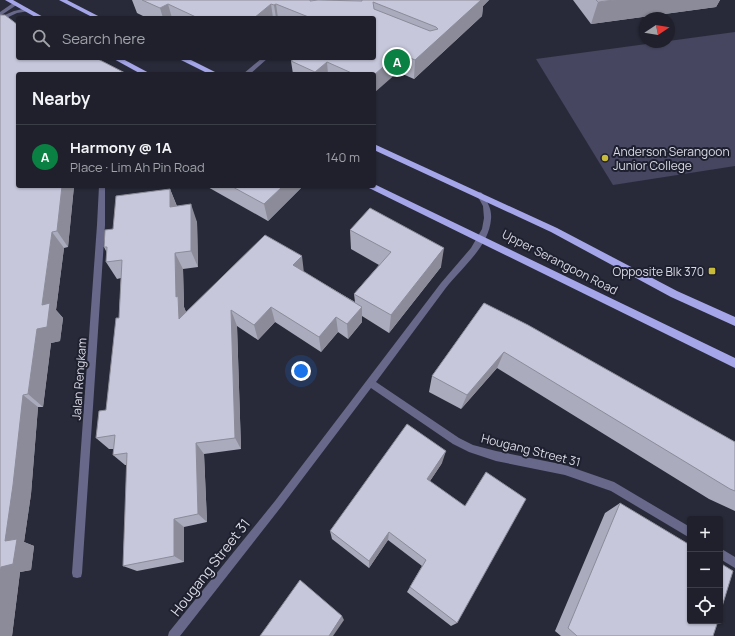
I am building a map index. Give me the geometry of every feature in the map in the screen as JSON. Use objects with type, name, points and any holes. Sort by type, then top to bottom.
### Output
[{"type":"main road","points":[[8,0],[38,16]]},
{"type":"main road","points":[[62,0],[95,16]]},
{"type":"main road","points":[[120,60],[143,72]]},
{"type":"main road","points":[[185,60],[211,72]]},
{"type":"main road","name":"Upper Serangoon Road","points":[[376,148],[554,230],[674,294],[735,322]]},
{"type":"main road","points":[[376,180],[391,190],[396,198]]},
{"type":"main road","name":"Upper Serangoon Road","points":[[376,188],[735,363]]},
{"type":"street","points":[[0,14],[15,4]]},
{"type":"street","points":[[0,19],[16,12],[27,10]]},
{"type":"street","points":[[248,72],[263,60]]},
{"type":"street","name":"Jalan Rengkam","points":[[77,573],[101,232],[102,188]]},
{"type":"street","name":"Hougang Street 31","points":[[173,636],[278,504],[444,285],[472,252],[481,238],[488,219],[487,208],[480,195]]},
{"type":"street","name":"Hougang Street 31","points":[[370,383],[456,441],[472,449],[496,456],[566,470],[614,487],[687,532]]},
{"type":"street","points":[[723,555],[735,563]]},
{"type":"shaded area","points":[[735,32],[735,166],[613,185],[536,59],[639,45],[639,48],[675,48],[675,40]]},
{"type":"building","points":[[142,0],[481,0],[415,60],[399,53],[376,73],[376,72],[350,72],[327,62],[315,72],[291,61],[376,60],[376,16],[306,16],[276,4],[271,4],[256,16],[194,16],[168,4],[160,8]],"holes":[[[373,2],[438,29],[430,31],[374,9]]]},
{"type":"building","points":[[596,0],[614,0],[598,2]]},
{"type":"building","points":[[0,15],[5,15],[16,23],[16,60],[100,60],[123,72],[16,72],[16,188],[62,188],[57,231],[52,232],[42,305],[50,303],[47,327],[37,329],[28,394],[23,395],[5,541],[17,539],[13,564],[1,567],[0,574]]},
{"type":"building","points":[[235,188],[281,188],[264,204]]},
{"type":"building","points":[[170,189],[170,207],[191,204],[191,251],[175,253],[176,297],[178,296],[179,319],[265,235],[302,256],[293,265],[362,307],[347,324],[336,317],[319,337],[271,307],[254,325],[231,310],[235,438],[196,443],[198,514],[174,519],[174,556],[123,566],[127,453],[113,455],[115,435],[96,438],[99,411],[106,410],[116,318],[119,318],[122,260],[106,262],[107,247],[104,247],[105,230],[113,229],[116,196]]},
{"type":"building","points":[[370,208],[444,248],[391,315],[354,294],[391,252],[350,230]]},
{"type":"building","points":[[484,303],[528,325],[735,442],[735,491],[504,352],[467,395],[432,376]]},
{"type":"building","points":[[407,424],[446,451],[427,479],[465,506],[486,472],[526,499],[457,623],[410,587],[426,560],[389,532],[369,561],[330,531]]},
{"type":"building","points":[[620,503],[687,543],[687,624],[717,624],[713,636],[577,636],[568,628]]},
{"type":"building","points":[[723,565],[733,571],[723,603]]},
{"type":"building","points":[[300,580],[342,616],[329,636],[260,636]]},
{"type":"place","name":"Harmony @ 1A","points":[[397,62]]},
{"type":"place","name":"Anderson Serangoon Junior College","points":[[605,158]]},
{"type":"place","name":"Opposite Blk 370","points":[[712,271]]}]
